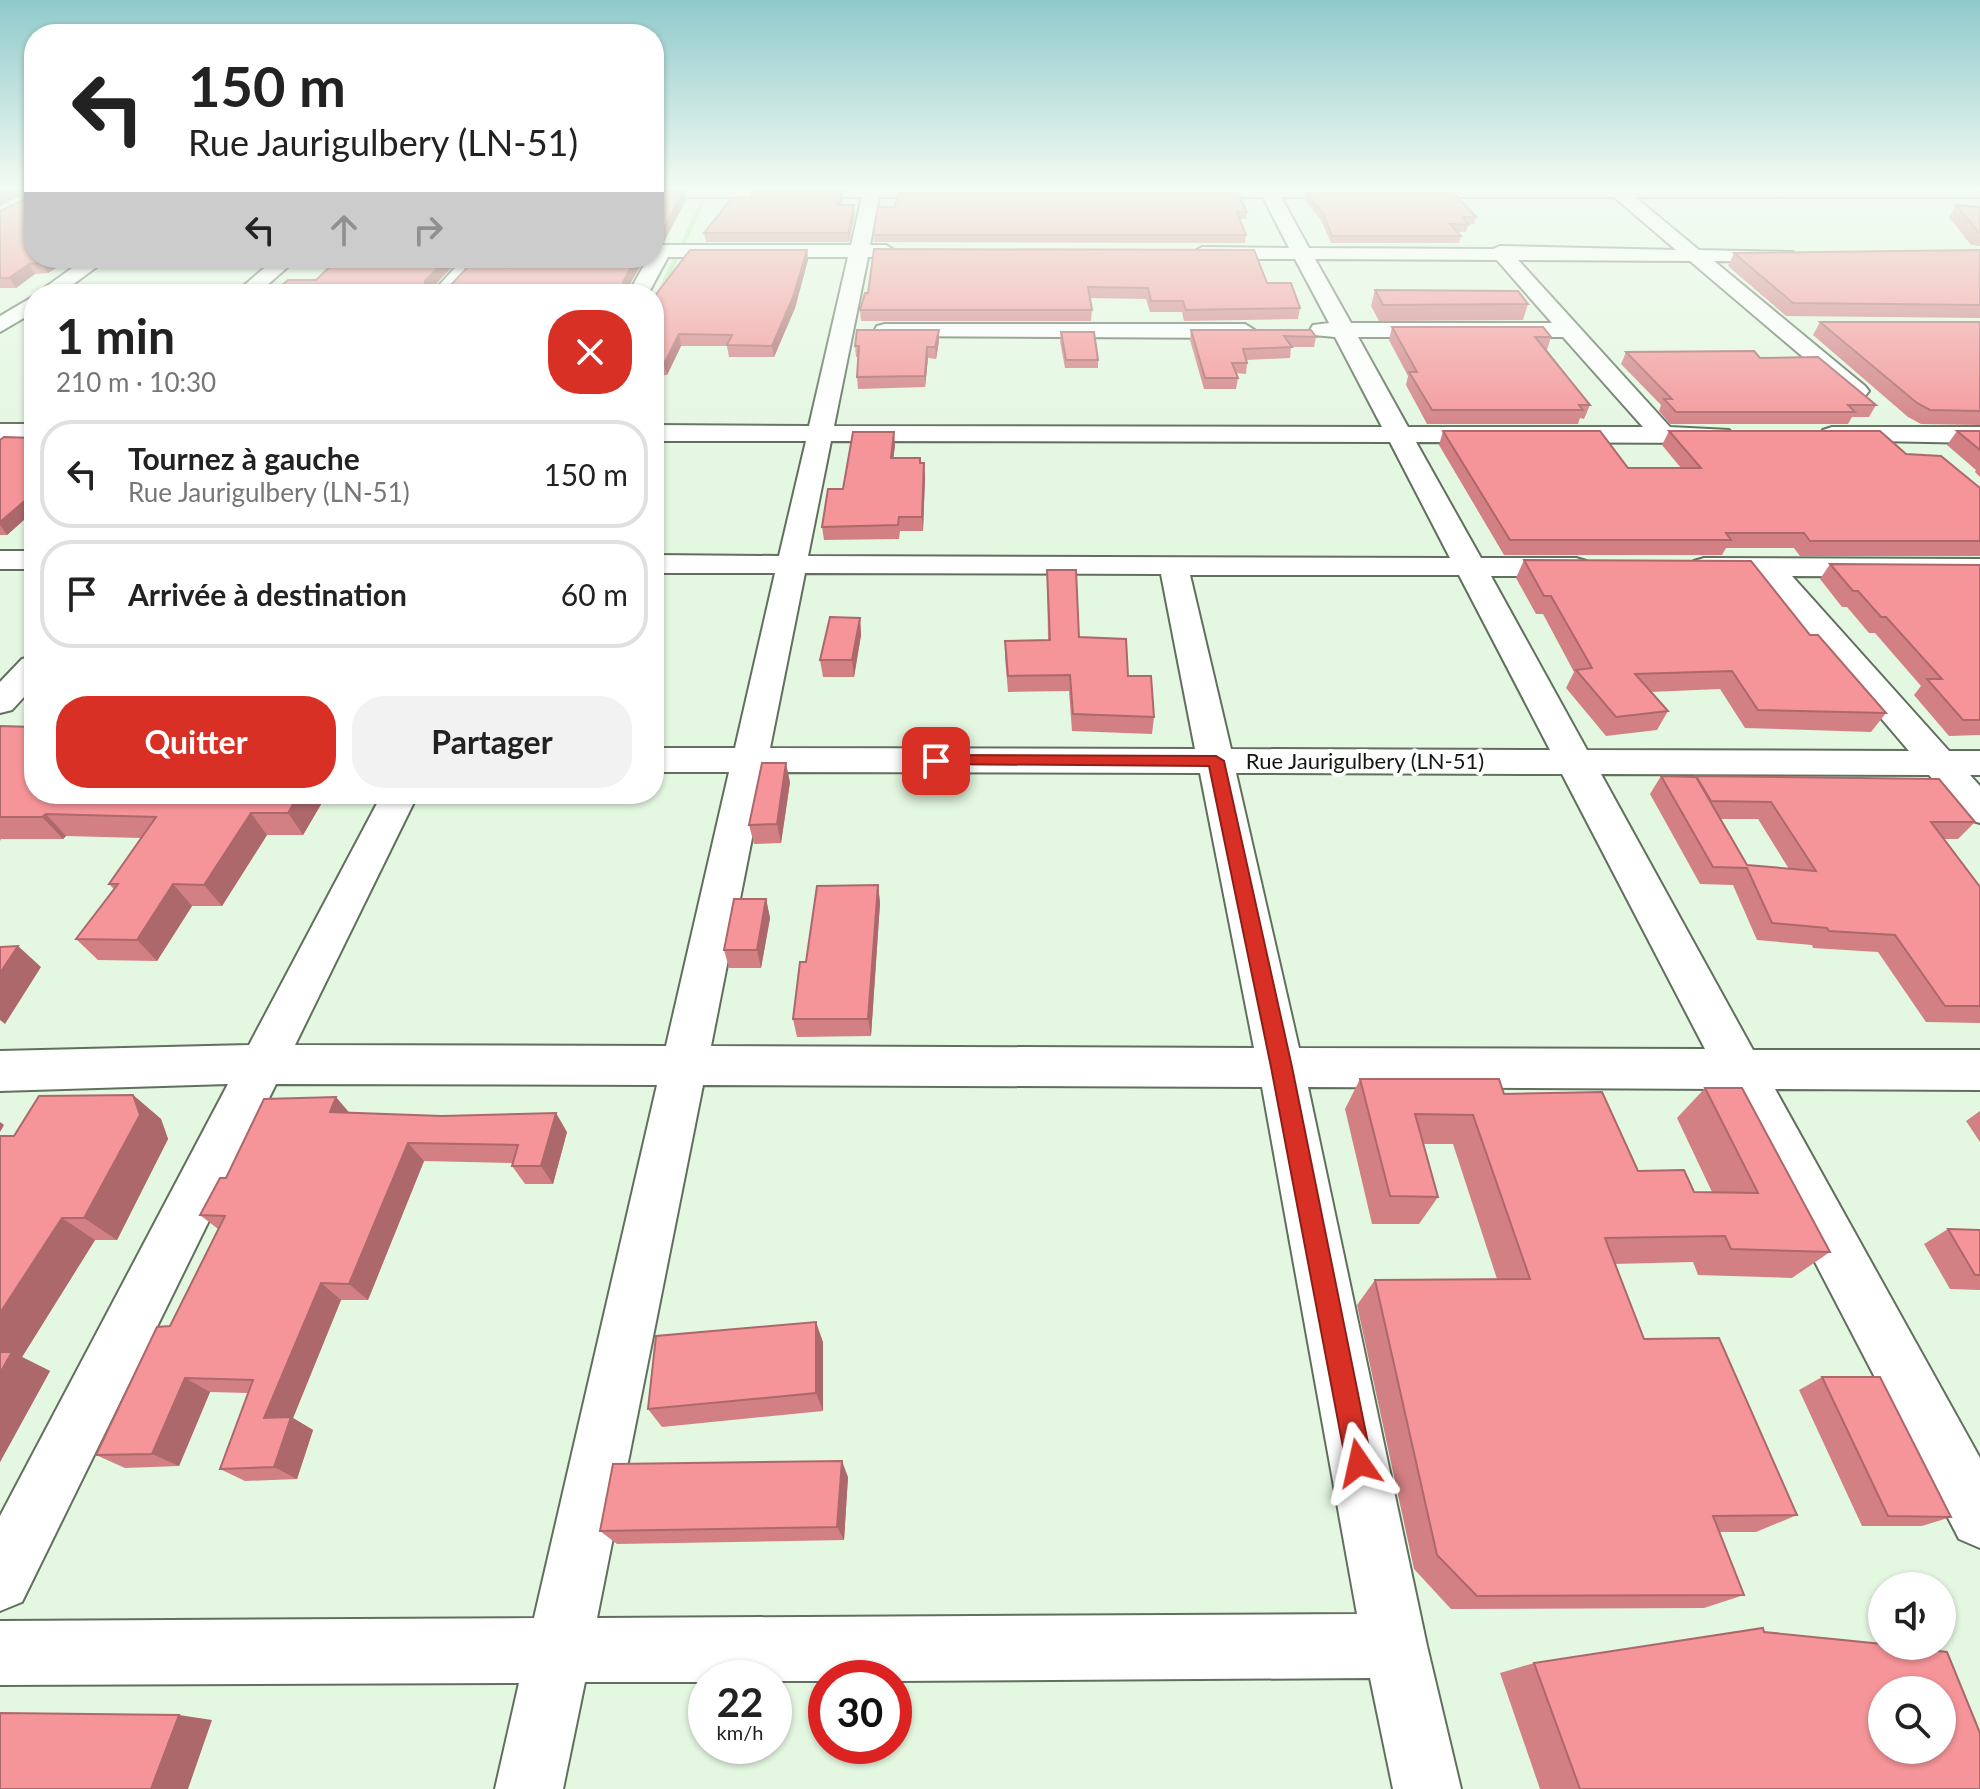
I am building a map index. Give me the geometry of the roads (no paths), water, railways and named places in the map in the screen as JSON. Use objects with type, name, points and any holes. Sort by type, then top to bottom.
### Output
[{"type":"street","points":[[61,284],[82,269]]},
{"type":"street","points":[[256,284],[274,269]]},
{"type":"street","points":[[529,1789],[855,269]]},
{"type":"street","points":[[1311,269],[1980,1518]]},
{"type":"street","points":[[1515,269],[1662,434]]},
{"type":"street","points":[[1709,269],[1933,454]]},
{"type":"street","points":[[0,327],[24,309]]},
{"type":"street","points":[[1777,325],[1809,325]]},
{"type":"street","points":[[0,327],[24,328]]},
{"type":"street","points":[[842,331],[1265,330]]},
{"type":"street","points":[[1297,330],[1569,330]]},
{"type":"street","points":[[0,432],[24,432]]},
{"type":"street","points":[[664,433],[1739,435]]},
{"type":"street","points":[[1801,435],[1980,435]]},
{"type":"street","points":[[0,560],[24,560]]},
{"type":"street","points":[[664,564],[1596,567]]},
{"type":"street","points":[[1174,567],[1281,1067],[1395,1646],[1427,1789]]},
{"type":"street","points":[[1675,567],[1980,568]]},
{"type":"street","points":[[1769,568],[1980,810]]},
{"type":"street","points":[[0,702],[24,677]]},
{"type":"street","name":"Rue Jaurigulbery (LN-51)","points":[[664,760],[1980,763]]},
{"type":"street","points":[[0,1580],[395,804]]},
{"type":"street","points":[[0,1071],[263,1064],[1980,1070]]},
{"type":"street","points":[[0,1653],[1395,1646]]},
{"type":"waterway","points":[[664,284],[671,269]]}]
